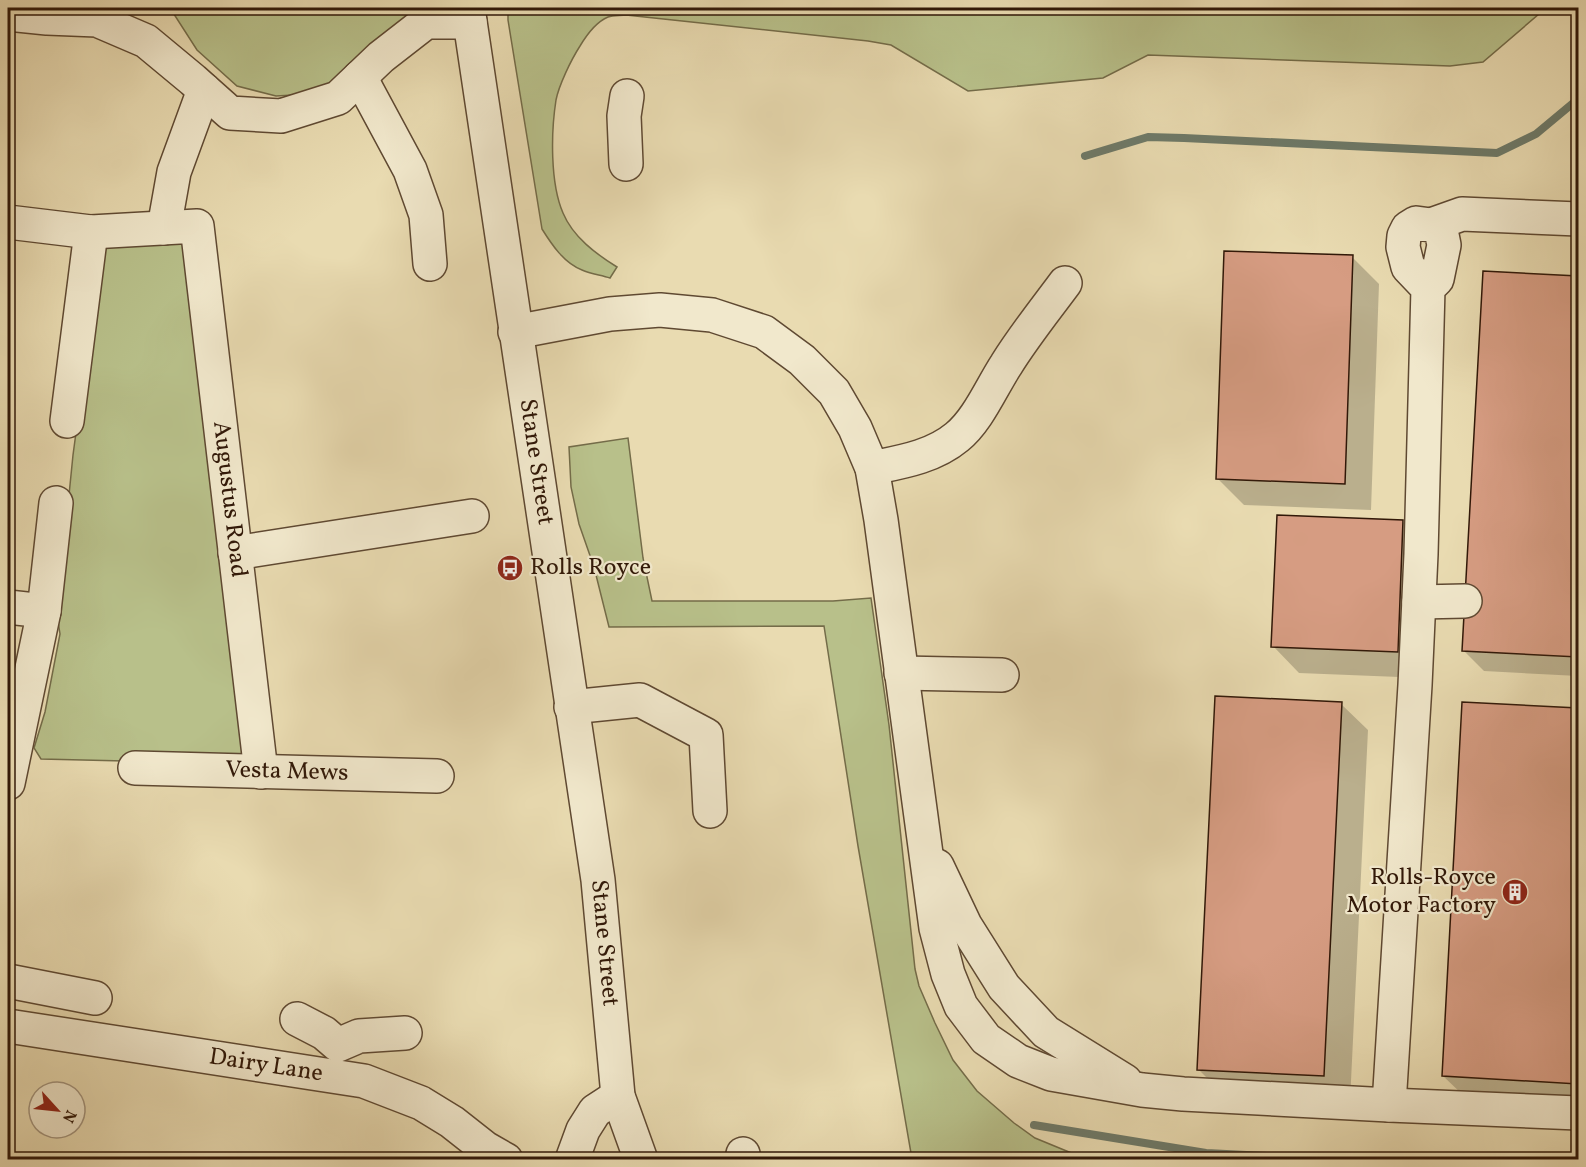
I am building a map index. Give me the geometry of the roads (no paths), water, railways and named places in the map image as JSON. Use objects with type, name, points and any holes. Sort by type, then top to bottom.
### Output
[{"type":"street","points":[[8,14],[97,20],[146,42],[230,113],[281,116],[338,98],[381,57],[426,22],[469,15]]},
{"type":"street","name":"Stane Street","points":[[469,15],[598,880],[618,1096],[640,1160]]},
{"type":"street","points":[[360,77],[410,170],[426,215],[430,264]]},
{"type":"street","points":[[8,222],[91,232],[164,228],[174,172],[204,90]]},
{"type":"street","points":[[626,164],[624,116],[627,96]]},
{"type":"street","points":[[1389,1105],[1419,602],[1428,288],[1408,267],[1403,247],[1404,236],[1408,228],[1416,223],[1431,225],[1462,214],[1578,219]]},
{"type":"street","name":"Augustus Road","points":[[164,228],[197,226],[261,772]]},
{"type":"street","points":[[66,421],[91,232]]},
{"type":"street","points":[[872,468],[914,459],[938,450],[968,427],[1007,363],[1065,283]]},
{"type":"street","points":[[515,332],[610,315],[660,310],[712,315],[764,332],[802,360],[834,392],[855,428],[872,468],[936,928],[948,975],[961,1005],[986,1039],[1018,1062],[1051,1074],[1142,1090],[1389,1105],[1578,1113]]},
{"type":"street","points":[[8,783],[44,611],[56,503]]},
{"type":"street","points":[[235,553],[472,516]]},
{"type":"street","points":[[1419,602],[1465,601]]},
{"type":"street","points":[[8,607],[44,611]]},
{"type":"street","points":[[902,673],[1002,675]]},
{"type":"street","points":[[572,707],[640,700],[706,735],[710,811]]},
{"type":"street","name":"Vesta Mews","points":[[135,768],[437,776]]},
{"type":"street","points":[[923,834],[964,925],[1004,987],[1046,1032],[1142,1090]]},
{"type":"street","points":[[8,981],[95,998]]},
{"type":"street","points":[[297,1019],[324,1033],[336,1060],[359,1036],[405,1033]]},
{"type":"street","name":"Dairy Lane","points":[[8,1026],[336,1060],[364,1081],[421,1103],[506,1160]]},
{"type":"street","points":[[572,1160],[583,1130],[596,1111],[618,1096]]},
{"type":"waterway","points":[[1085,156],[1148,137],[1497,153],[1536,134],[1578,99]]},
{"type":"waterway","points":[[1034,1125],[1206,1153],[1348,1160]]},
{"type":"place","name":"Rolls Royce","points":[[510,568]]},
{"type":"place","name":"Rolls-Royce Motor Factory","points":[[1515,892]]}]
